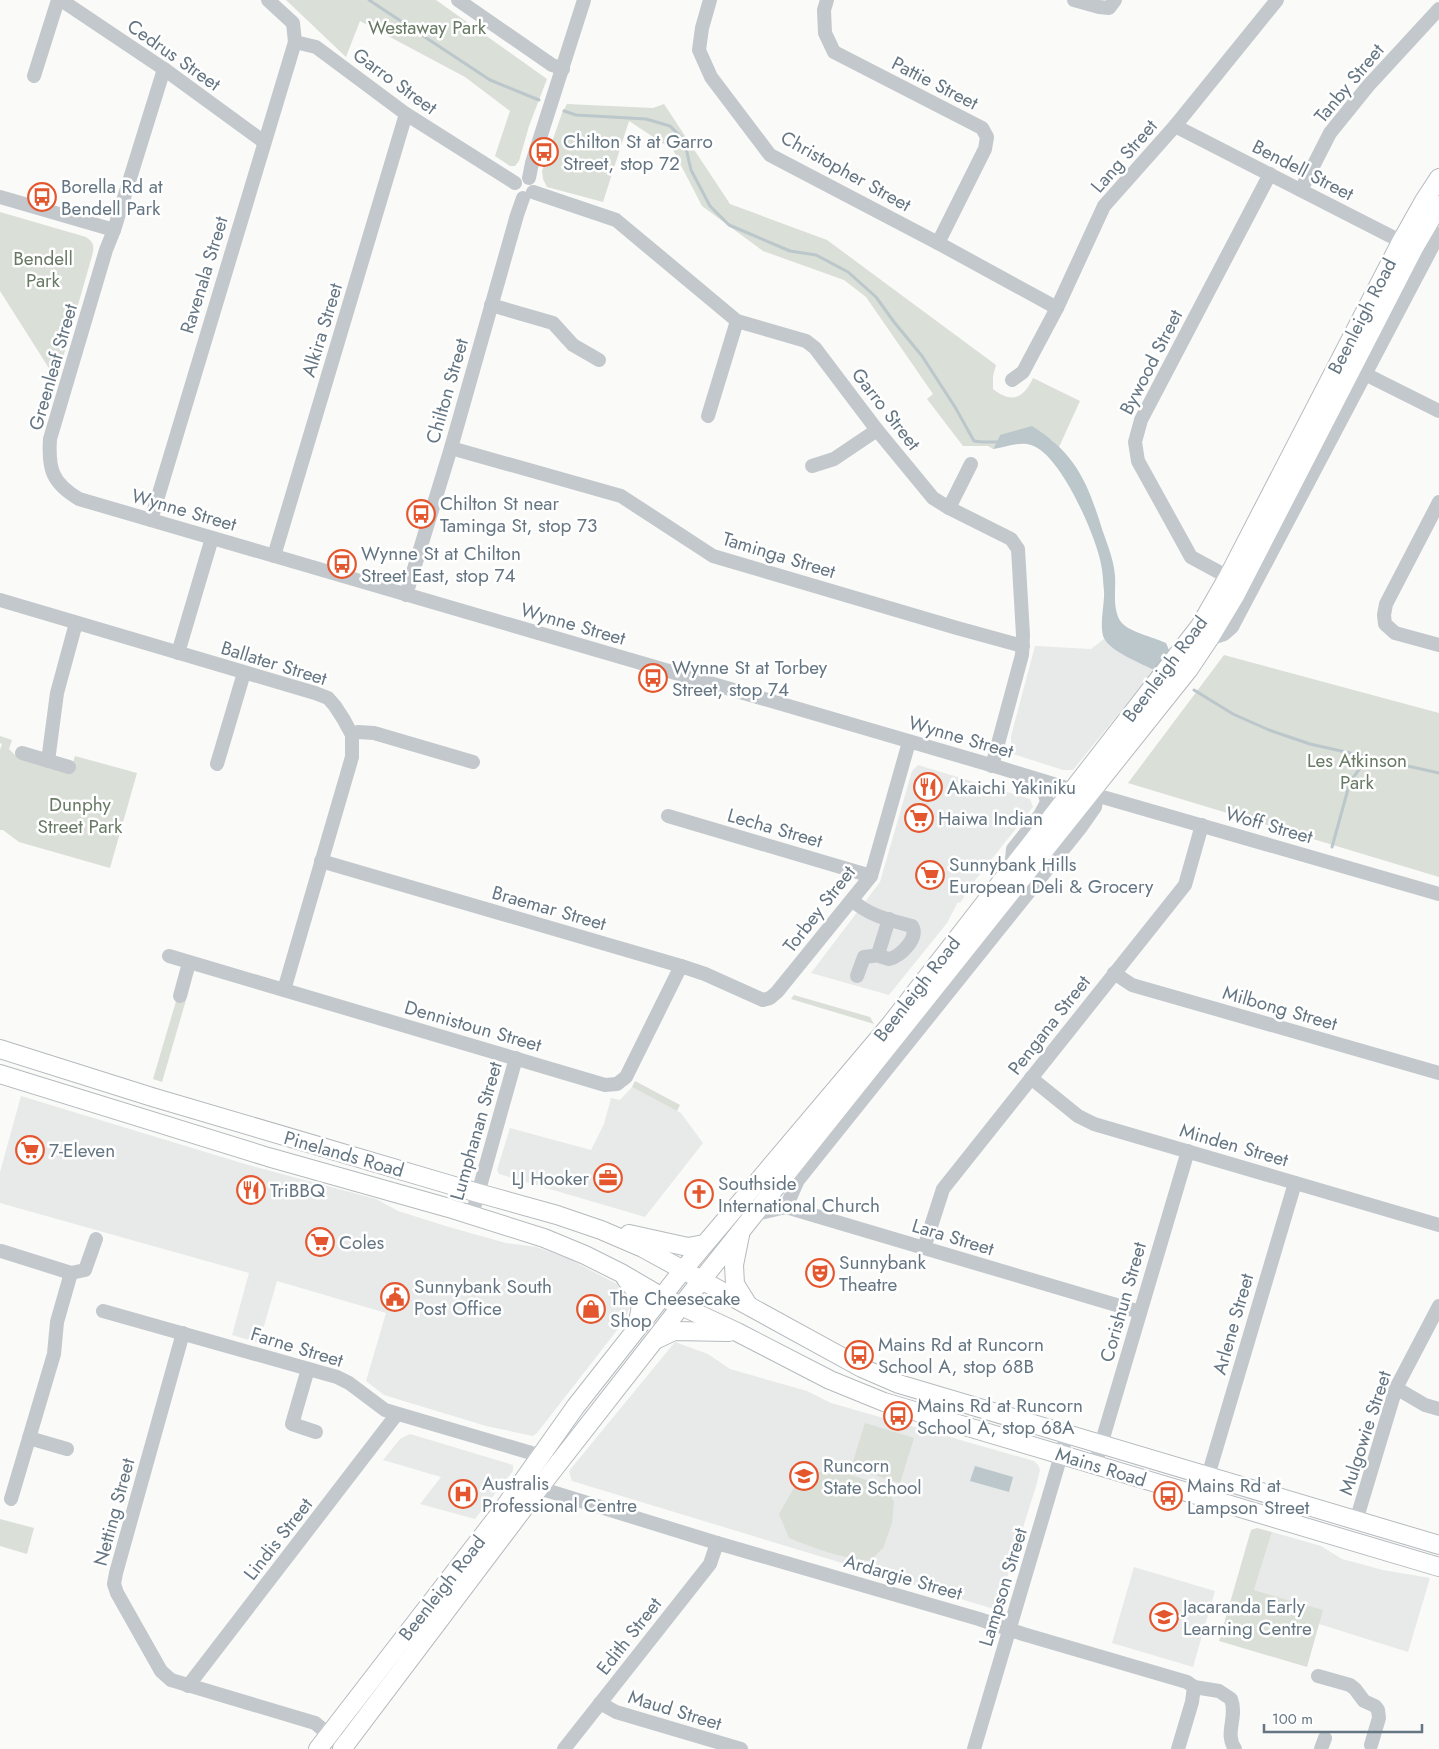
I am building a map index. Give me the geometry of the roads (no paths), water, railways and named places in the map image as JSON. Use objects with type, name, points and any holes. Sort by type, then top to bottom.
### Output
[{"type":"main road","name":"Beenleigh Road","points":[[343,1748],[539,1488],[654,1340],[756,1214],[1210,639],[1236,594],[1352,367],[1408,245],[1424,201],[1439,178]]},
{"type":"main road","name":"Beenleigh Road","points":[[1408,245],[1439,205]]},
{"type":"main road","name":"Beenleigh Road","points":[[318,1749],[501,1512],[576,1406],[683,1270],[890,1024],[1011,870],[1090,791],[1200,626],[1352,367]]},
{"type":"main road","name":"Pinelands Road","points":[[0,1049],[162,1100],[557,1215],[601,1230],[643,1248],[683,1270]]},
{"type":"main road","name":"Pinelands Road","points":[[0,1074],[544,1238],[585,1255],[662,1297]]},
{"type":"main road","points":[[601,1230],[631,1234],[688,1247],[704,1244]]},
{"type":"main road","points":[[741,1232],[734,1265],[735,1284],[749,1306]]},
{"type":"main road","name":"Mains Road","points":[[683,1270],[862,1368],[892,1381],[1439,1545]]},
{"type":"main road","points":[[621,1273],[639,1294],[640,1313],[634,1334]]},
{"type":"main road","name":"Mains Road","points":[[662,1297],[737,1332],[830,1380],[884,1402],[1439,1567]]},
{"type":"main road","points":[[654,1340],[674,1331],[737,1332]]},
{"type":"street","name":"Cedrus Street","points":[[60,0],[164,69],[264,142]]},
{"type":"street","points":[[34,76],[60,0]]},
{"type":"street","points":[[268,0],[292,23],[295,42]]},
{"type":"street","points":[[458,0],[552,65],[563,69]]},
{"type":"street","points":[[529,178],[532,163],[584,0]]},
{"type":"street","name":"Christopher Street","points":[[710,0],[702,28],[699,50],[711,77],[770,155],[938,242],[1057,308]]},
{"type":"street","name":"Pattie Street","points":[[827,0],[824,10],[825,33],[834,52],[982,128],[987,137],[985,149],[938,242]]},
{"type":"street","points":[[1074,0],[1098,7],[1110,8],[1115,0]]},
{"type":"street","name":"Lang Street","points":[[1012,380],[1024,372],[1057,308],[1104,206],[1175,126],[1277,0]]},
{"type":"street","name":"Tanby Street","points":[[1301,190],[1330,133],[1368,86],[1439,9]]},
{"type":"street","name":"Garro Street","points":[[295,42],[316,47],[406,114],[515,183]]},
{"type":"street","name":"Ravenala Street","points":[[151,520],[295,42]]},
{"type":"street","name":"Greenleaf Street","points":[[55,476],[49,457],[50,439],[106,250],[114,230],[164,69]]},
{"type":"street","name":"Alkira Street","points":[[274,556],[406,114]]},
{"type":"street","name":"Bendell Street","points":[[1175,126],[1408,245]]},
{"type":"street","name":"Bywood Street","points":[[1228,577],[1191,557],[1138,461],[1135,442],[1140,420],[1270,174]]},
{"type":"street","points":[[521,178],[529,178],[534,184],[528,195],[516,194],[515,183],[521,178]]},
{"type":"street","name":"Garro Street","points":[[528,195],[616,220],[737,321],[806,341],[815,348],[877,430],[933,498],[948,508],[1011,539],[1018,549],[1023,646],[992,766]]},
{"type":"street","name":"Chilton Street","points":[[406,595],[516,215],[528,195]]},
{"type":"street","points":[[0,197],[114,230]]},
{"type":"street","name":"Beenleigh Road","points":[[1352,367],[1439,234]]},
{"type":"street","points":[[491,305],[553,323],[573,345],[599,360]]},
{"type":"street","points":[[708,416],[737,321]]},
{"type":"street","points":[[1352,367],[1439,411]]},
{"type":"street","points":[[812,466],[834,459],[877,430]]},
{"type":"street","name":"Taminga Street","points":[[450,448],[621,496],[713,556],[948,626],[1023,646]]},
{"type":"street","points":[[948,508],[971,464]]},
{"type":"street","name":"Wynne Street","points":[[55,476],[63,489],[79,499],[1038,780],[1090,791]]},
{"type":"street","points":[[1439,502],[1386,604],[1384,615],[1386,624],[1395,633],[1439,645]]},
{"type":"street","points":[[178,653],[212,538]]},
{"type":"street","name":"Ballater Street","points":[[0,600],[328,698],[352,734]]},
{"type":"street","points":[[48,761],[57,693],[76,623]]},
{"type":"street","points":[[217,764],[244,673]]},
{"type":"street","points":[[284,990],[352,757],[352,734],[358,732],[374,733],[473,762]]},
{"type":"street","name":"Torbey Street","points":[[763,1000],[770,998],[777,992],[871,876],[909,742]]},
{"type":"street","points":[[22,753],[69,767]]},
{"type":"street","points":[[1011,870],[1013,849],[1044,809],[1046,802],[1044,790],[1038,780]]},
{"type":"street","name":"Beenleigh Road","points":[[786,1207],[798,1180],[1081,827],[1095,807],[1090,791]]},
{"type":"street","name":"Woff Street","points":[[1090,791],[1439,894]]},
{"type":"street","name":"Lecha Street","points":[[668,816],[871,876]]},
{"type":"street","name":"Pengana Street","points":[[924,1248],[943,1188],[1184,885],[1202,825]]},
{"type":"street","name":"Braemar Street","points":[[321,861],[682,966],[705,974],[763,1000]]},
{"type":"street","points":[[852,900],[864,910],[912,926],[914,933],[910,942],[894,958],[890,959],[880,955],[864,957],[857,976]]},
{"type":"street","points":[[880,955],[889,919]]},
{"type":"street","name":"Dennistoun Street","points":[[169,956],[605,1085],[617,1084],[626,1077],[682,966]]},
{"type":"street","points":[[180,996],[189,963]]},
{"type":"street","name":"Milbong Street","points":[[1114,973],[1132,984],[1439,1073]]},
{"type":"street","name":"Lumphanan Street","points":[[472,1215],[516,1058]]},
{"type":"street","name":"Minden Street","points":[[1032,1078],[1078,1116],[1094,1124],[1439,1225]]},
{"type":"street","name":"Corishun Street","points":[[1095,1465],[1188,1151]]},
{"type":"street","name":"Arlene Street","points":[[1208,1476],[1295,1183]]},
{"type":"street","name":"Lara Street","points":[[756,1214],[786,1207],[1140,1312]]},
{"type":"street","points":[[1,1251],[71,1273],[86,1270],[96,1239]]},
{"type":"street","points":[[12,1499],[54,1354],[57,1322],[71,1273]]},
{"type":"street","name":"Mulgowie Street","points":[[1356,1520],[1396,1388],[1439,1306]]},
{"type":"street","name":"Farne Street","points":[[103,1311],[337,1377],[349,1383],[386,1410],[540,1456],[557,1466]]},
{"type":"street","name":"Netting Street","points":[[183,1333],[116,1573],[114,1584],[117,1593],[161,1671],[171,1680],[315,1723],[343,1748]]},
{"type":"street","points":[[308,1369],[292,1424],[316,1432]]},
{"type":"street","points":[[1396,1388],[1425,1405],[1439,1409]]},
{"type":"street","name":"Lindis Street","points":[[188,1686],[397,1414]]},
{"type":"street","name":"Lampson Street","points":[[974,1749],[1067,1435]]},
{"type":"street","points":[[29,1438],[67,1449]]},
{"type":"street","name":"Ardargie Street","points":[[539,1488],[717,1543],[1187,1682],[1194,1687],[1219,1691],[1231,1699],[1234,1708],[1230,1733],[1231,1743],[1235,1749]]},
{"type":"street","name":"Edith Street","points":[[564,1749],[710,1564],[717,1543]]},
{"type":"street","points":[[1318,1676],[1350,1685],[1364,1701],[1375,1706],[1378,1710],[1379,1718],[1371,1744]]},
{"type":"street","points":[[1178,1749],[1192,1702],[1194,1687]]},
{"type":"street","name":"Maud Street","points":[[600,1703],[616,1712],[741,1749]]},
{"type":"waterway","points":[[369,0],[490,80],[539,100]]},
{"type":"waterway","points":[[564,111],[576,115],[646,119],[670,126],[684,140],[691,170],[710,206],[729,225],[790,251],[816,255],[848,272],[876,297],[922,356],[955,407],[974,441],[1000,442]]},
{"type":"waterway","points":[[1194,690],[1233,714],[1269,730],[1310,744],[1439,773]]},
{"type":"waterway","points":[[1332,847],[1350,782],[1368,757]]},
{"type":"place","name":"Chilton St at Garro Street, stop 72","points":[[544,152]]},
{"type":"place","name":"Borella Rd at Bendell Park","points":[[42,197]]},
{"type":"place","name":"Chilton St near Taminga St, stop 73","points":[[421,514]]},
{"type":"place","name":"Wynne St at Chilton Street East, stop 74","points":[[342,564]]},
{"type":"place","name":"Wynne St at Torbey Street, stop 74","points":[[653,678]]},
{"type":"place","name":"Akaichi Yakiniku","points":[[928,787]]},
{"type":"place","name":"Haiwa Indian","points":[[919,818]]},
{"type":"place","name":"Sunnybank Hills European Deli & Grocery","points":[[930,875]]},
{"type":"place","name":"7-Eleven","points":[[30,1150]]},
{"type":"place","name":"LJ Hooker","points":[[608,1178]]},
{"type":"place","name":"TriBBQ","points":[[251,1190]]},
{"type":"place","name":"Southside International Church","points":[[699,1194]]},
{"type":"place","name":"Coles","points":[[320,1242]]},
{"type":"place","name":"Sunnybank Theatre","points":[[820,1273]]},
{"type":"place","name":"Sunnybank South Post Office","points":[[395,1297]]},
{"type":"place","name":"The Cheesecake Shop","points":[[591,1309]]},
{"type":"place","name":"Mains Rd at Runcorn School A, stop 68B","points":[[859,1355]]},
{"type":"place","name":"Mains Rd at Runcorn School A, stop 68A","points":[[898,1416]]},
{"type":"place","name":"Runcorn State School","points":[[804,1476]]},
{"type":"place","name":"Australis Professional Centre","points":[[463,1494]]},
{"type":"place","name":"Mains Rd at Lampson Street","points":[[1168,1496]]},
{"type":"place","name":"Jacaranda Early Learning Centre","points":[[1164,1617]]},
{"type":"park label","name":"Westaway Park","points":[[427,27]]},
{"type":"park label","name":"Bendell Park","points":[[43,269]]},
{"type":"park label","name":"Les Atkinson Park","points":[[1357,771]]},
{"type":"park label","name":"Dunphy Street Park","points":[[80,815]]}]
